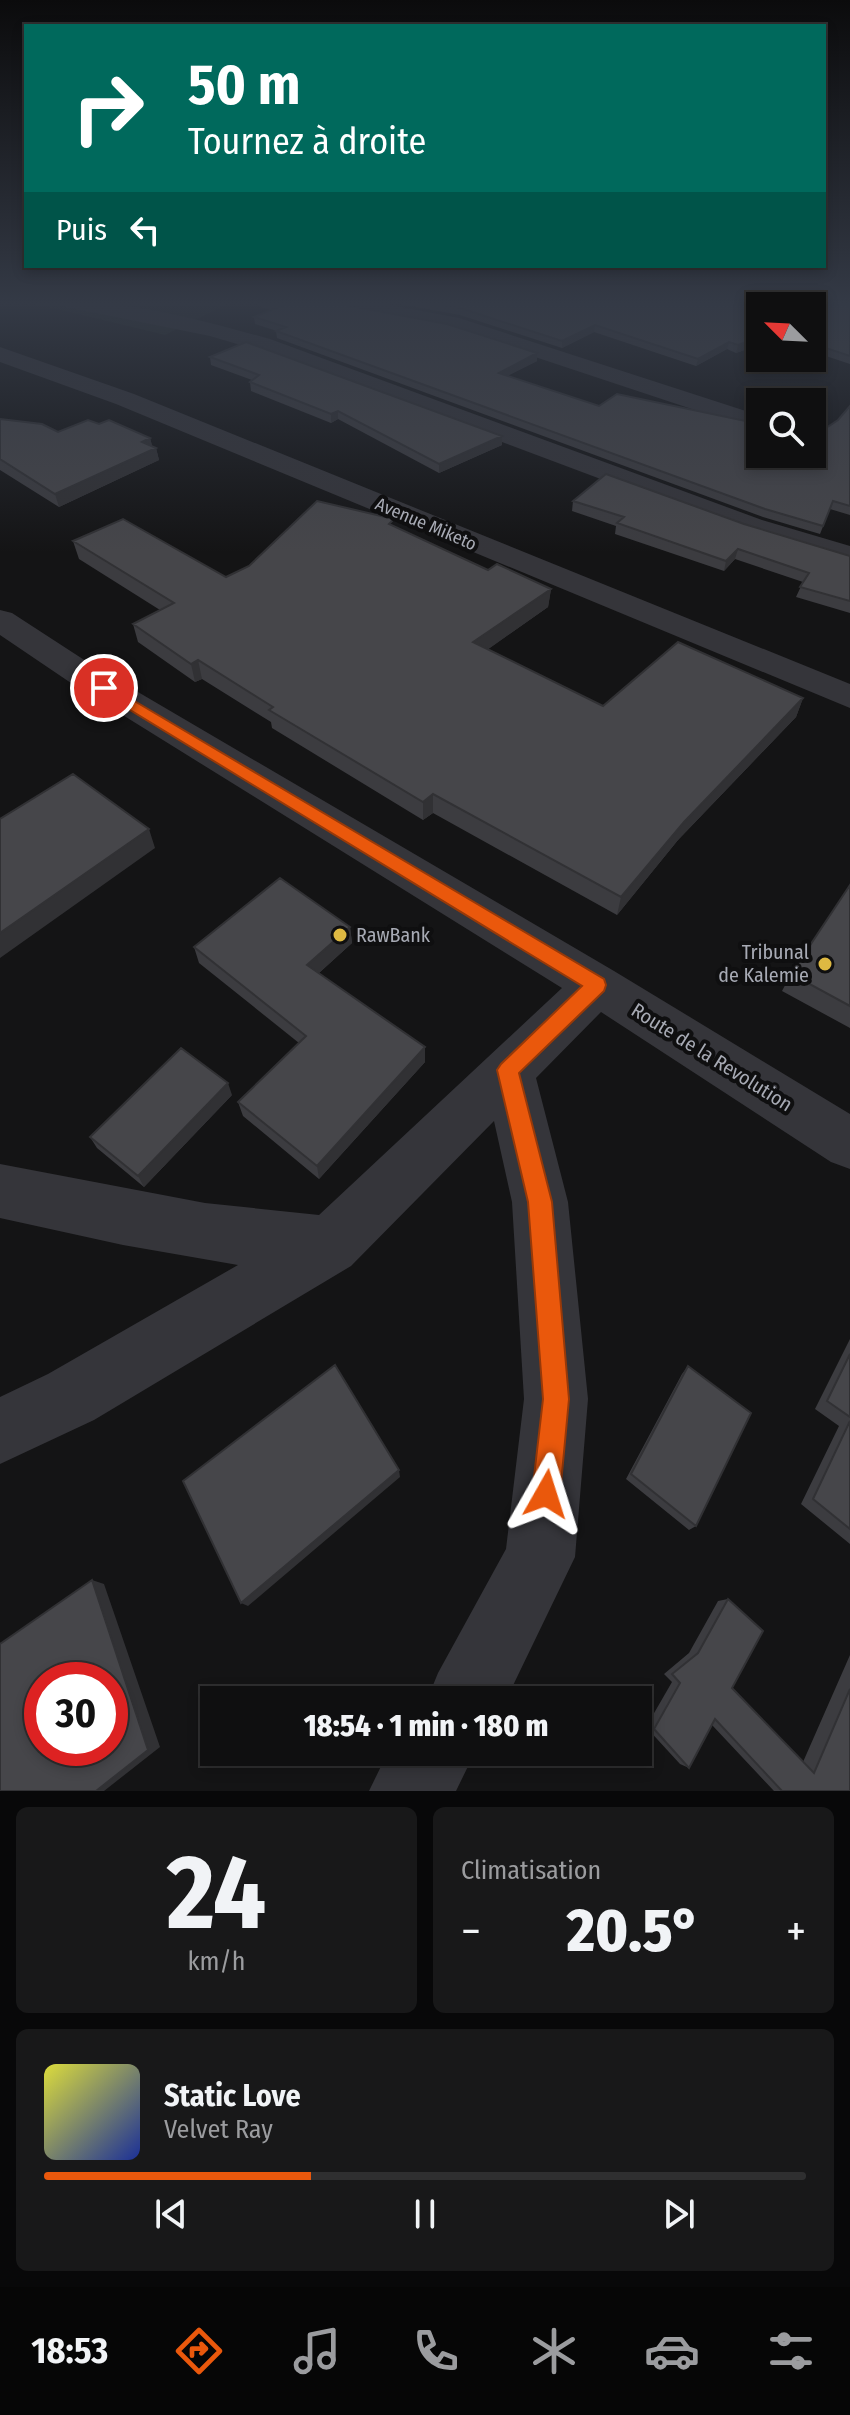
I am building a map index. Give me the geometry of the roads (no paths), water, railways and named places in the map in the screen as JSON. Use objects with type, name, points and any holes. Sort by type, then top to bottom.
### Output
[{"type":"street","name":"Avenue Miketo","points":[[85,385],[850,697]]},
{"type":"street","points":[[377,385],[694,505],[850,556]]},
{"type":"street","points":[[642,385],[746,419]]},
{"type":"street","name":"Route de la Revolution","points":[[0,620],[80,673],[597,985],[850,1144]]},
{"type":"street","points":[[0,1431],[71,1397],[330,1245],[597,985]]},
{"type":"street","points":[[472,1686],[540,1557],[556,1399],[540,1202],[508,1070]]},
{"type":"street","points":[[0,1191],[93,1212],[259,1242],[330,1245]]},
{"type":"street","points":[[409,1791],[426,1766]]},
{"type":"place","name":"RawBank","points":[[340,935]]},
{"type":"place","name":"Tribunal de Kalemie","points":[[825,964]]}]
